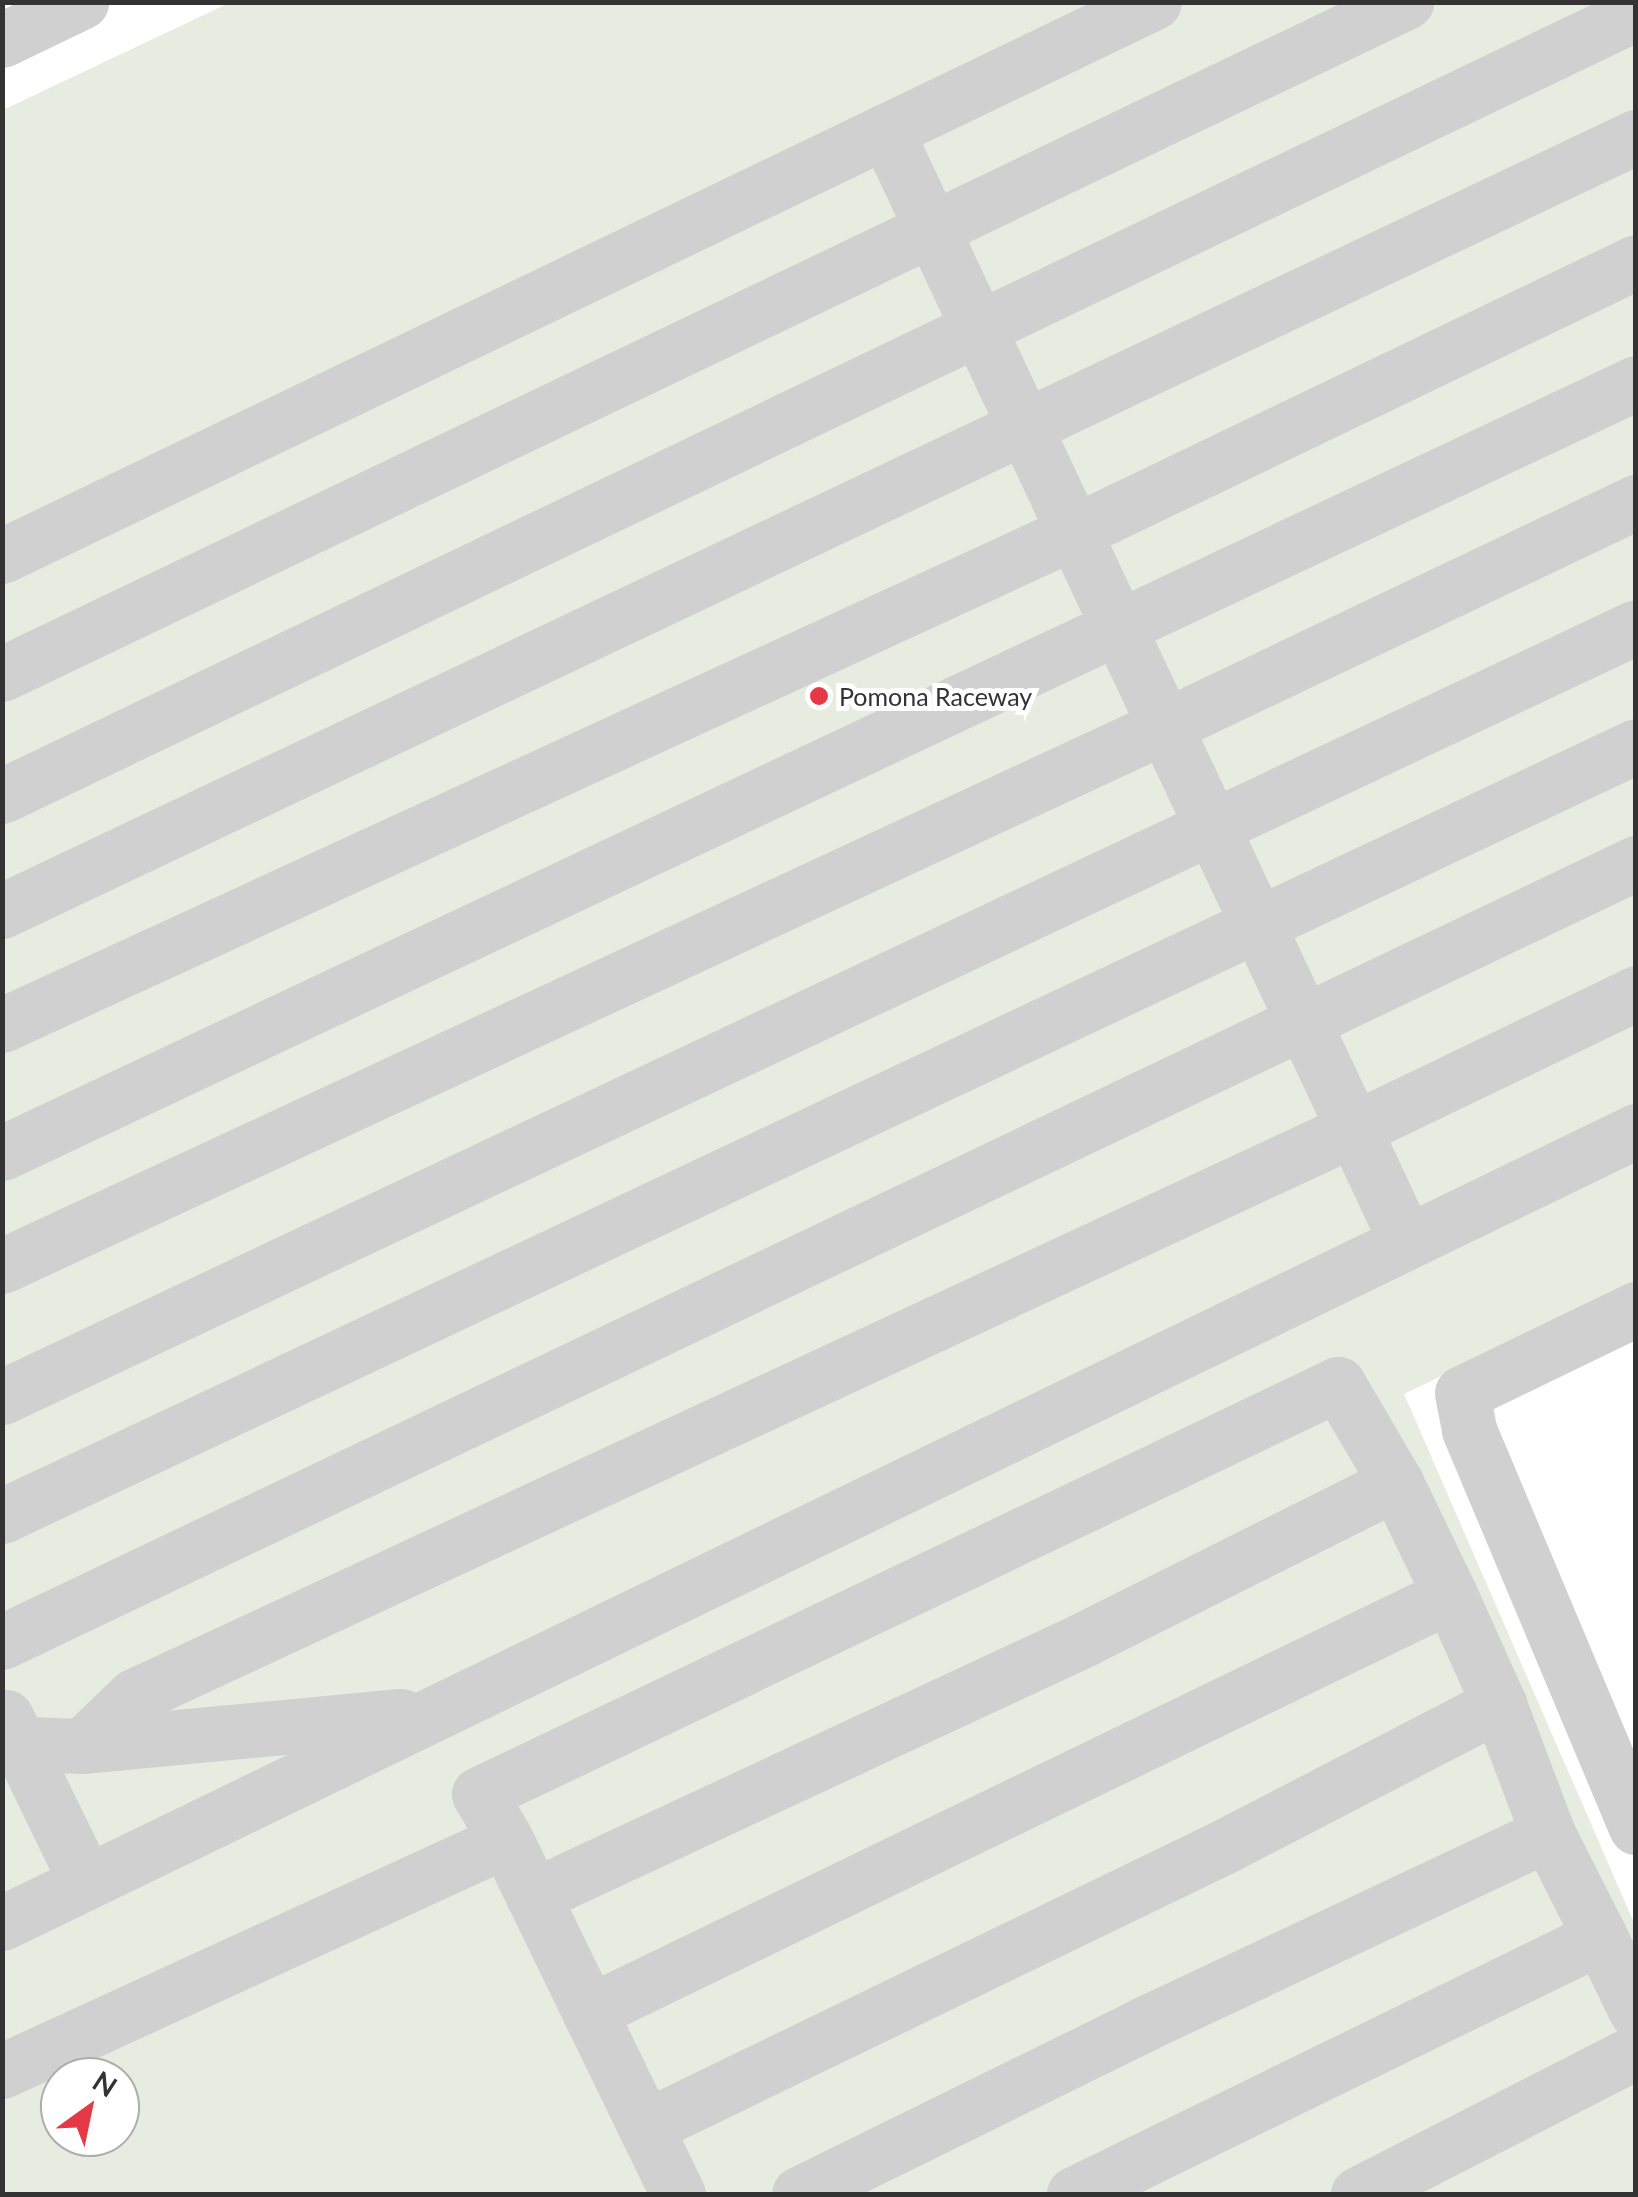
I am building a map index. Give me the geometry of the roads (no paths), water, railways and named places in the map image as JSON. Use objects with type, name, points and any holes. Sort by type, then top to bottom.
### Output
[{"type":"street","points":[[2,40],[81,2]]},
{"type":"street","points":[[2,556],[1154,2]]},
{"type":"street","points":[[2,674],[934,232],[1406,2]]},
{"type":"street","points":[[2,796],[1636,13]]},
{"type":"street","points":[[886,131],[1406,1240]]},
{"type":"street","points":[[2,911],[1636,137]]},
{"type":"street","points":[[2,1025],[1074,532],[1636,262]]},
{"type":"street","points":[[2,1152],[1636,382]]},
{"type":"street","points":[[2,1266],[1165,726],[1636,502]]},
{"type":"street","points":[[2,1398],[1213,830],[1636,627]]},
{"type":"street","points":[[2,1516],[1636,746]]},
{"type":"street","points":[[2,1642],[1636,863]]},
{"type":"street","points":[[82,1746],[134,1696],[1354,1129],[1636,993]]},
{"type":"street","points":[[2,1923],[1636,1130]]},
{"type":"street","points":[[1636,1309],[1462,1393],[1469,1430],[1636,1827]]},
{"type":"street","points":[[678,2194],[534,1896],[479,1794],[1338,1384],[1396,1484],[1450,1595],[1498,1704],[1548,1834],[1636,2011]]},
{"type":"street","points":[[534,1896],[1085,1639],[1396,1484]]},
{"type":"street","points":[[589,2012],[1450,1595]]},
{"type":"street","points":[[645,2127],[1225,1846],[1498,1704]]},
{"type":"street","points":[[86,1882],[14,1758],[82,1746],[434,1713]]},
{"type":"street","points":[[799,2194],[1144,2024],[1548,1834]]},
{"type":"street","points":[[2,2070],[506,1840]]},
{"type":"street","points":[[1074,2194],[1600,1937]]},
{"type":"street","points":[[1358,2194],[1636,2052]]},
{"type":"place","name":"Pomona Raceway","points":[[819,696]]}]
